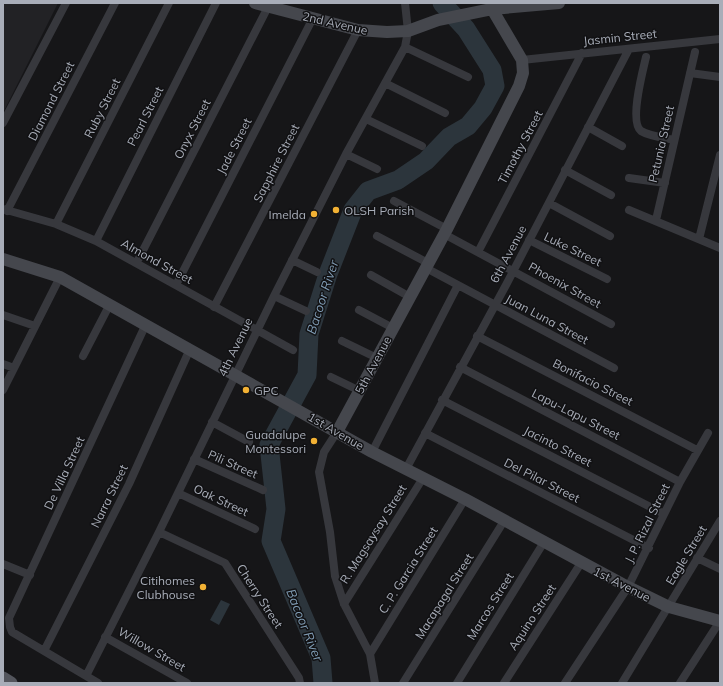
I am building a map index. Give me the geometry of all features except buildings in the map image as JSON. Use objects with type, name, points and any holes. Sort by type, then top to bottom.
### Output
[{"type":"main road","points":[[3,678],[11,683]]},
{"type":"street","points":[[3,123],[66,3]]},
{"type":"street","name":"Diamond Street","points":[[5,210],[115,3]]},
{"type":"street","name":"Ruby Street","points":[[56,224],[169,3]]},
{"type":"street","name":"Pearl Street","points":[[96,241],[216,3]]},
{"type":"street","name":"2nd Avenue","points":[[254,3],[358,30],[372,32],[408,31],[438,20],[487,8],[559,3]]},
{"type":"street","name":"4th Avenue","points":[[86,676],[159,532],[292,260],[346,154],[405,47],[408,31],[405,3]]},
{"type":"street","name":"Onyx Street","points":[[137,262],[268,7]]},
{"type":"street","points":[[487,8],[522,60]]},
{"type":"street","name":"Jade Street","points":[[176,285],[313,18]]},
{"type":"street","name":"Sapphire Street","points":[[214,307],[358,30]]},
{"type":"street","name":"Jasmin Street","points":[[522,60],[720,39]]},
{"type":"street","points":[[405,47],[468,77]]},
{"type":"street","name":"6th Avenue","points":[[406,469],[513,271],[629,49]]},
{"type":"street","name":"Petunia Street","points":[[656,220],[695,52]]},
{"type":"street","name":"Timothy Street","points":[[478,252],[582,53]]},
{"type":"street","points":[[646,57],[637,95],[637,126],[642,131],[674,140]]},
{"type":"street","name":"5th Avenue","points":[[375,683],[370,654],[344,604],[335,576],[330,532],[319,472],[324,452],[360,391],[446,231],[519,86],[523,72],[522,60]]},
{"type":"street","points":[[690,73],[720,77]]},
{"type":"street","points":[[385,83],[445,113]]},
{"type":"street","points":[[366,119],[422,146]]},
{"type":"street","points":[[588,127],[622,146]]},
{"type":"street","points":[[346,154],[377,168]]},
{"type":"street","points":[[699,239],[720,155]]},
{"type":"street","points":[[565,170],[611,195]]},
{"type":"street","points":[[629,178],[665,183]]},
{"type":"street","name":"Phoenix Street","points":[[394,201],[446,231],[478,252],[611,324]]},
{"type":"street","points":[[549,203],[610,236]]},
{"type":"street","name":"Almond Street","points":[[5,210],[56,224],[96,241],[137,262],[214,307],[293,350]]},
{"type":"street","points":[[629,210],[720,248]]},
{"type":"street","name":"Juan Luna Street","points":[[378,236],[458,286],[614,368]]},
{"type":"street","name":"Luke Street","points":[[529,240],[607,279]]},
{"type":"street","name":"1st Avenue","points":[[3,259],[60,277],[236,374],[372,452],[465,499],[581,563],[628,587],[669,607],[720,621]]},
{"type":"street","points":[[292,260],[317,272]]},
{"type":"street","points":[[371,275],[410,298]]},
{"type":"street","points":[[3,390],[60,277]]},
{"type":"street","points":[[372,452],[458,286]]},
{"type":"street","points":[[274,296],[306,311]]},
{"type":"street","points":[[83,356],[110,304]]},
{"type":"street","points":[[359,310],[393,328]]},
{"type":"street","points":[[3,315],[35,326]]},
{"type":"street","name":"De Villa Street","points":[[44,651],[12,632],[9,618],[146,324]]},
{"type":"street","name":"Bonifacio Street","points":[[477,336],[698,450]]},
{"type":"street","points":[[342,341],[377,358]]},
{"type":"street","name":"Narra Street","points":[[44,651],[129,484],[190,349]]},
{"type":"street","points":[[3,364],[14,368]]},
{"type":"street","name":"Lapu-Lapu Street","points":[[460,368],[680,482]]},
{"type":"street","points":[[331,377],[360,391]]},
{"type":"street","name":"Jacinto Street","points":[[442,400],[664,514]]},
{"type":"street","points":[[212,422],[249,442]]},
{"type":"street","name":"Del Pilar Street","points":[[425,433],[648,548]]},
{"type":"street","name":"J. P. Rizal Street","points":[[566,683],[628,587],[680,482],[708,433]]},
{"type":"street","name":"Pili Street","points":[[194,459],[263,490]]},
{"type":"street","name":"R. Magsaysay Street","points":[[344,604],[423,478]]},
{"type":"street","name":"Oak Street","points":[[178,493],[255,529]]},
{"type":"street","name":"C. P. Garcia Street","points":[[370,654],[465,499]]},
{"type":"street","name":"Macapagal Street","points":[[404,683],[504,521]]},
{"type":"street","name":"Eagle Street","points":[[622,683],[720,521]]},
{"type":"street","name":"Cherry Street","points":[[159,532],[225,563],[299,678],[300,683]]},
{"type":"street","name":"Marcos Street","points":[[457,683],[544,542]]},
{"type":"street","points":[[697,558],[720,569]]},
{"type":"street","name":"Aquino Street","points":[[504,683],[581,563]]},
{"type":"street","points":[[3,564],[30,575]]},
{"type":"street","points":[[680,683],[720,621]]},
{"type":"street","name":"Willow Street","points":[[105,637],[187,683]]},
{"type":"street","points":[[44,651],[98,683]]},
{"type":"shaded area","points":[[3,3],[58,3],[3,113]]},
{"type":"shaded area","points":[[221,600],[230,604],[219,625],[210,620]]},
{"type":"waterway","name":"Bacoor River","points":[[323,683],[321,658],[271,541],[276,509],[269,445],[307,375],[309,334],[328,274],[353,210],[368,191],[398,180],[426,161],[449,137],[468,126],[483,108],[495,86],[492,70],[466,29],[442,3]]},
{"type":"place","name":"OLSH Parish","points":[[336,210]]},
{"type":"place","name":"Imelda","points":[[314,214]]},
{"type":"place","name":"GPC","points":[[246,390]]},
{"type":"place","name":"Guadalupe Montessori","points":[[314,441]]},
{"type":"place","name":"Citihomes Clubhouse","points":[[203,587]]}]
